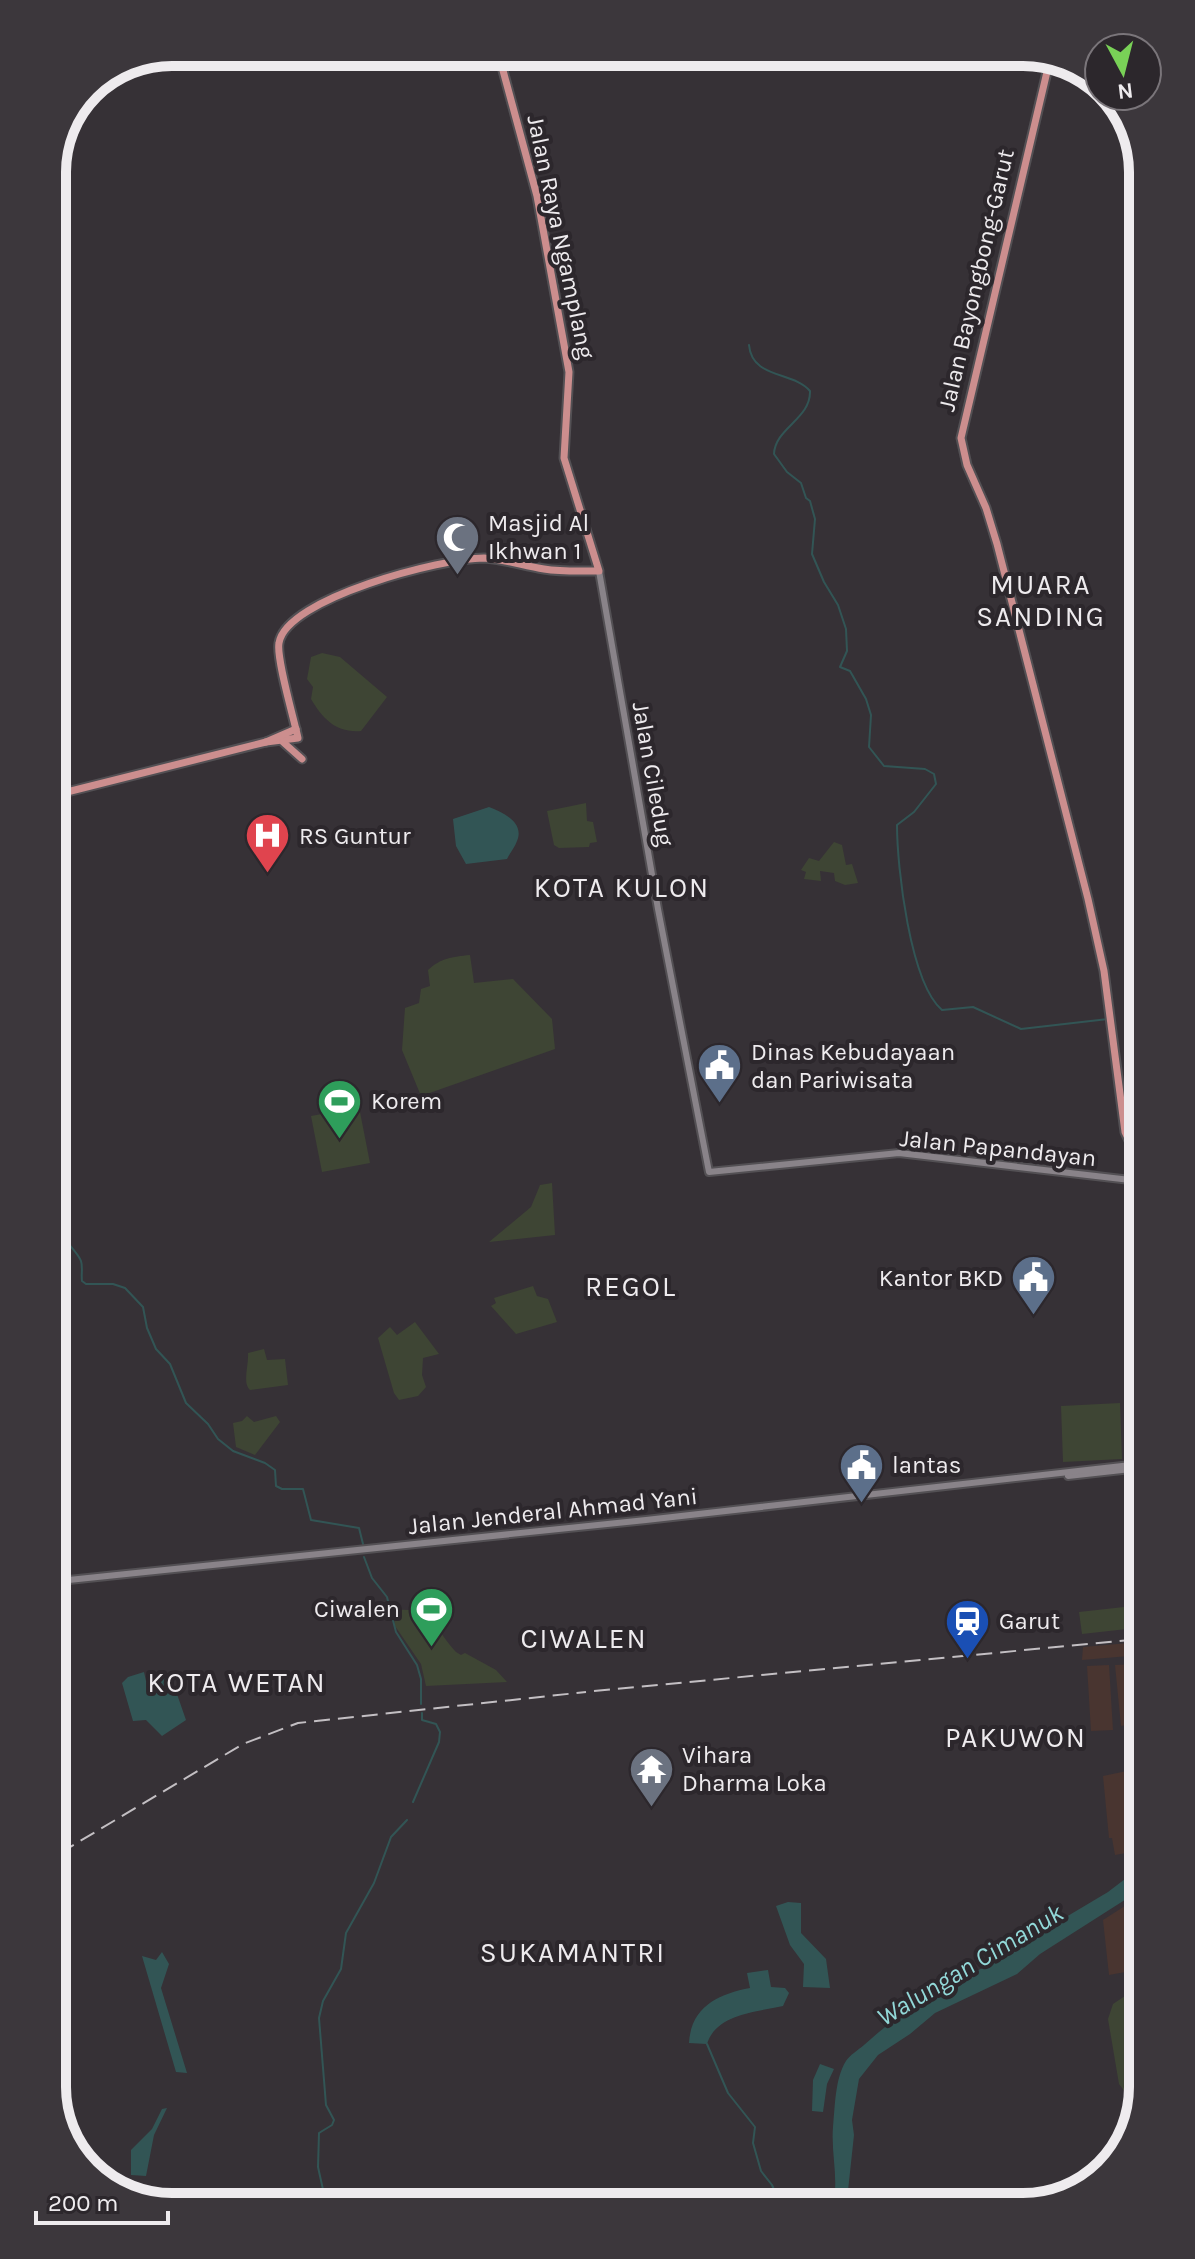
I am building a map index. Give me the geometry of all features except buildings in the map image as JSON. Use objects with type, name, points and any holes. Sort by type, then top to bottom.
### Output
[{"type":"main road","name":"Jalan Raya Ngamplang","points":[[502,66],[537,196],[569,376],[564,458],[599,571]]},
{"type":"main road","name":"Jalan Bayongbong-Garut","points":[[1048,69],[961,438],[967,465],[986,508],[997,544],[1088,899],[1104,971],[1125,1132],[1129,1140]]},
{"type":"main road","points":[[66,792],[297,734],[278,652],[283,632],[297,617],[364,584],[483,558],[562,571],[599,571]]},
{"type":"main road","name":"Jalan Ciledug","points":[[599,571],[658,909],[709,1172]]},
{"type":"main road","points":[[281,738],[294,714]]},
{"type":"main road","points":[[281,738],[302,759]]},
{"type":"main road","name":"Jalan Papandayan","points":[[709,1172],[899,1153],[1129,1180]]},
{"type":"main road","name":"Jalan Jenderal Ahmad Yani","points":[[66,1580],[1129,1467]]},
{"type":"shaded area","points":[[1129,1643],[1129,1656],[1082,1660],[1083,1647]]},
{"type":"shaded area","points":[[1129,1664],[1129,1724],[1121,1726],[1115,1665]]},
{"type":"shaded area","points":[[1109,1665],[1113,1730],[1091,1731],[1087,1666]]},
{"type":"shaded area","points":[[1129,1771],[1129,1852],[1115,1855],[1112,1838],[1109,1838],[1103,1776]]},
{"type":"shaded area","points":[[1129,1903],[1129,1971],[1109,1975],[1103,1920]]},
{"type":"green space","points":[[322,653],[340,657],[387,697],[361,731],[337,727],[320,713],[311,699],[313,687],[307,679],[311,657]]},
{"type":"green space","points":[[586,803],[587,821],[593,822],[597,842],[590,843],[589,847],[559,848],[554,845],[547,811]]},
{"type":"green space","points":[[834,842],[842,845],[846,865],[852,864],[858,883],[845,885],[835,881],[834,873],[820,871],[821,881],[804,879],[806,872],[801,870],[809,858],[819,861]]},
{"type":"green space","points":[[470,955],[474,983],[513,979],[552,1019],[555,1049],[421,1096],[402,1050],[405,1008],[419,1003],[421,989],[430,986],[428,970],[447,959]]},
{"type":"green space","name":"Korem","points":[[359,1107],[370,1163],[322,1172],[311,1116]]},
{"type":"green space","points":[[552,1183],[555,1235],[489,1242],[531,1207],[540,1185]]},
{"type":"green space","points":[[533,1286],[537,1296],[548,1299],[557,1322],[516,1334],[491,1306],[496,1303],[494,1298]]},
{"type":"green space","points":[[415,1322],[439,1354],[423,1358],[422,1375],[426,1387],[418,1396],[399,1400],[394,1393],[378,1338],[390,1327],[397,1335]]},
{"type":"green space","points":[[264,1349],[267,1360],[285,1359],[288,1385],[250,1390],[246,1378],[248,1353]]},
{"type":"green space","points":[[1120,1403],[1122,1459],[1063,1462],[1061,1406]]},
{"type":"green space","points":[[247,1416],[254,1422],[276,1416],[280,1422],[255,1455],[236,1447],[233,1423]]},
{"type":"green space","points":[[1124,1607],[1127,1629],[1082,1634],[1079,1612]]},
{"type":"green space","name":"Ciwalen","points":[[410,1610],[427,1617],[456,1652],[461,1655],[465,1653],[496,1670],[507,1682],[426,1686],[421,1664],[395,1626],[394,1613]]},
{"type":"green space","points":[[1129,1993],[1128,2096],[1119,2084],[1108,2019],[1113,2004]]},
{"type":"water","points":[[489,807],[515,823],[519,834],[516,843],[507,859],[466,864],[456,846],[453,819]]},
{"type":"water","points":[[144,1672],[146,1681],[170,1674],[186,1720],[162,1736],[146,1720],[133,1721],[122,1683],[128,1677]]},
{"type":"water","points":[[1129,1876],[1129,1897],[1040,1954],[1017,1974],[935,2013],[878,2055],[859,2079],[852,2120],[854,2135],[848,2193],[834,2193],[835,2102],[842,2068],[848,2059],[910,2008],[961,1981],[963,1977],[1007,1957],[1024,1942],[1108,1892]]},
{"type":"water","points":[[788,1902],[801,1903],[801,1933],[826,1959],[830,1988],[803,1987],[804,1964],[790,1945],[776,1906]]},
{"type":"water","points":[[162,1952],[169,1964],[161,1988],[187,2073],[176,2072],[142,1956],[156,1960]]},
{"type":"water","points":[[768,1970],[771,1987],[785,1988],[789,1993],[783,2006],[728,2020],[712,2034],[707,2044],[689,2043],[695,2020],[708,2004],[727,1994],[750,1988],[747,1973]]},
{"type":"water","points":[[820,2064],[834,2069],[827,2084],[823,2112],[812,2111],[813,2080]]},
{"type":"water","points":[[167,2108],[154,2135],[146,2176],[131,2175],[131,2150],[152,2129],[162,2109]]},
{"type":"waterway","points":[[749,345],[757,364],[794,380],[810,391],[805,409],[780,437],[774,454],[787,472],[801,483],[810,501],[815,519],[812,554],[838,605],[846,629],[847,651],[840,667],[850,671],[866,699],[871,715],[869,747],[884,766],[925,769],[934,774],[936,784],[914,812],[897,825],[908,923],[921,976],[931,996],[942,1010],[973,1007],[1021,1029],[1108,1019]]},
{"type":"waterway","points":[[66,1240],[81,1261],[82,1281],[125,1288],[143,1307],[156,1349],[170,1364],[186,1403],[208,1424],[218,1439],[233,1451],[275,1470],[276,1486],[303,1489],[311,1520],[359,1528],[363,1544]]},
{"type":"waterway","points":[[364,1557],[372,1578],[387,1597],[396,1632],[417,1665],[421,1679],[421,1704]]},
{"type":"waterway","points":[[413,1802],[439,1742],[440,1732],[436,1724],[422,1720],[422,1713]]},
{"type":"waterway","points":[[324,2193],[318,2167],[319,2133],[332,2125],[334,2120],[326,2105],[319,2018],[323,2001],[341,1969],[346,1933],[374,1883],[391,1837],[407,1820]]},
{"type":"waterway","points":[[707,2044],[728,2093],[755,2127],[753,2143],[761,2171],[776,2193]]},
{"type":"railway","points":[[594,1691],[1129,1640]]},
{"type":"railway","points":[[66,1849],[243,1744],[298,1723],[586,1692]]},
{"type":"place","name":"Masjid Al Ikhwan 1","points":[[457,576]]},
{"type":"place","name":"RS Guntur","points":[[268,875]]},
{"type":"place","name":"Dinas Kebudayaan dan Pariwisata","points":[[720,1105]]},
{"type":"place","name":"Korem","points":[[340,1140]]},
{"type":"place","name":"Kantor BKD","points":[[1034,1317]]},
{"type":"place","name":"lantas","points":[[861,1504]]},
{"type":"place","name":"Ciwalen","points":[[431,1648]]},
{"type":"place","name":"Garut","points":[[968,1660]]},
{"type":"place","name":"Vihara Dharma Loka","points":[[651,1808]]},
{"type":"district","name":"MUARA SANDING","points":[[1041,600]]},
{"type":"district","name":"KOTA KULON","points":[[622,887]]},
{"type":"district","name":"REGOL","points":[[631,1286]]},
{"type":"district","name":"CIWALEN","points":[[584,1638]]},
{"type":"district","name":"KOTA WETAN","points":[[237,1682]]},
{"type":"district","name":"PAKUWON","points":[[1016,1737]]},
{"type":"district","name":"SUKAMANTRI","points":[[573,1952]]},
{"type":"water label","name":"Walungan Cimanuk","points":[[970,1965]]}]
